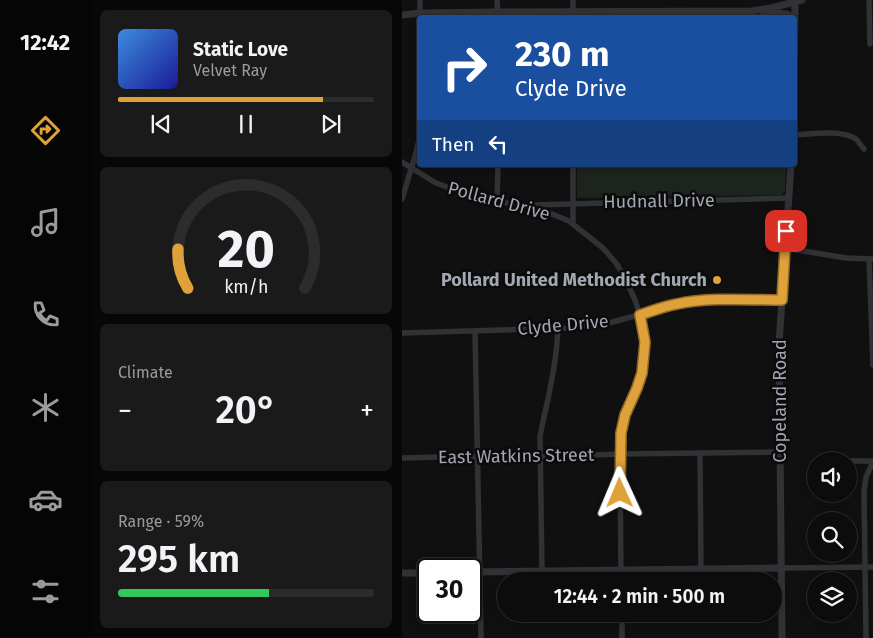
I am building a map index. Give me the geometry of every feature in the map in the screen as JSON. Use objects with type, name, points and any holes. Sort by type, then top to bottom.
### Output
[{"type":"street","points":[[420,0],[420,15]]},
{"type":"street","points":[[497,0],[498,15],[757,10],[797,1],[795,15]]},
{"type":"street","points":[[572,0],[573,15]]},
{"type":"street","points":[[869,0],[870,44]]},
{"type":"street","points":[[757,10],[789,15]]},
{"type":"street","points":[[402,15],[417,16]]},
{"type":"street","points":[[797,135],[844,134],[856,140],[864,149]]},
{"type":"street","points":[[402,199],[417,148]]},
{"type":"street","name":"Pollard Drive","points":[[402,162],[436,183],[452,189],[515,205],[530,205],[573,223],[603,248],[616,263],[631,289],[640,315],[645,342],[642,373],[625,415],[621,433],[621,570]]},
{"type":"street","points":[[497,201],[498,167]]},
{"type":"street","points":[[573,167],[573,223]]},
{"type":"street","name":"Copeland Road","points":[[782,638],[779,344],[791,167]]},
{"type":"street","name":"Hudnall Drive","points":[[530,205],[788,198]]},
{"type":"street","points":[[785,248],[846,258],[871,259],[872,365]]},
{"type":"street","name":"Clyde Drive","points":[[402,333],[571,328],[609,323],[678,304],[722,300],[782,300]]},
{"type":"street","points":[[542,571],[540,437],[555,361],[558,329]]},
{"type":"street","points":[[475,331],[480,558]]},
{"type":"street","name":"East Watkins Street","points":[[402,458],[780,452]]},
{"type":"street","points":[[700,454],[701,568]]},
{"type":"street","points":[[857,462],[872,462],[866,478],[864,491],[869,567],[866,638]]},
{"type":"street","points":[[482,572],[869,567]]},
{"type":"street","points":[[402,573],[417,573]]},
{"type":"street","points":[[622,622],[622,638]]},
{"type":"street","points":[[481,623],[481,638]]},
{"type":"shaded area","points":[[577,167],[786,167],[785,191],[781,195],[577,198]]},
{"type":"place","name":"Pollard United Methodist Church","points":[[717,280]]},
{"type":"route","points":[[620,493],[621,433],[625,415],[642,373],[645,342],[640,315],[678,304],[695,302],[782,300],[786,231]]}]
